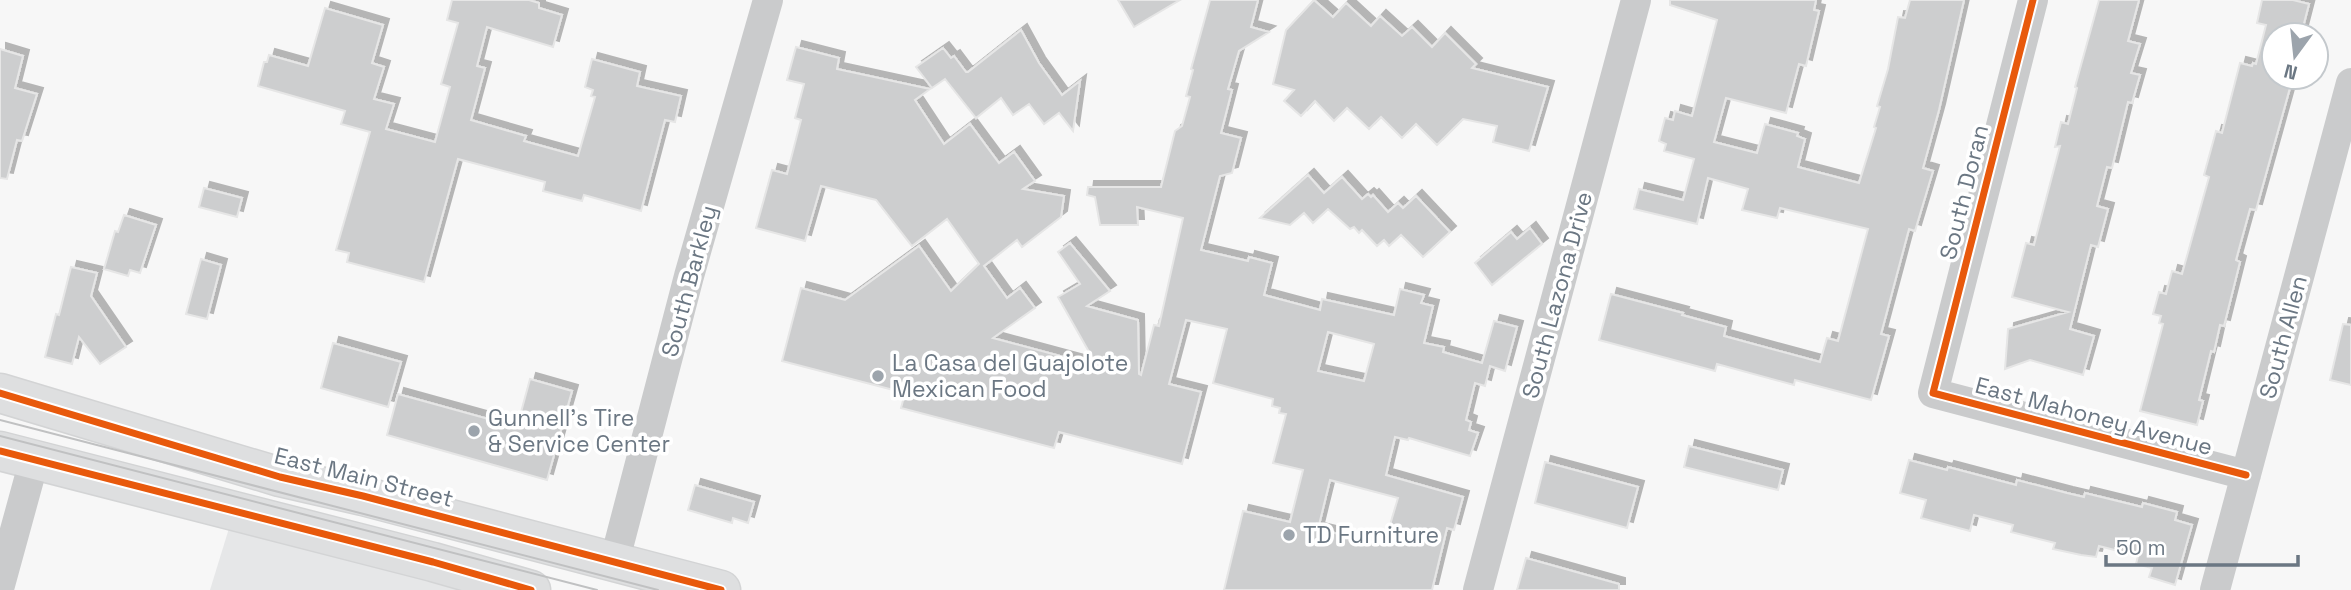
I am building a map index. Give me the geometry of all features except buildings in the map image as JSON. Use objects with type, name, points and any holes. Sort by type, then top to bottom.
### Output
[{"type":"main road","name":"East Main Street","points":[[0,393],[280,477],[363,496],[721,590]]},
{"type":"main road","points":[[17,456],[408,555],[531,590]]},
{"type":"street","name":"South Barkley","points":[[614,562],[697,249],[768,0]]},
{"type":"street","name":"South Lazona Drive","points":[[1478,590],[1636,0]]},
{"type":"street","name":"South Doran","points":[[1933,393],[2033,0]]},
{"type":"street","name":"South Allen","points":[[2215,590],[2351,83]]},
{"type":"street","name":"East Mahoney Avenue","points":[[1933,393],[2246,475]]},
{"type":"street","points":[[0,585],[17,456]]},
{"type":"shaded area","points":[[230,525],[462,590],[210,590]]},
{"type":"tram line","points":[[0,420],[658,590]]},
{"type":"tram line","points":[[0,436],[597,590]]},
{"type":"cycle path","points":[[2033,0],[1933,393],[2246,475]]},
{"type":"cycle path","points":[[0,393],[280,477],[363,496],[721,590]]},
{"type":"cycle path","points":[[0,451],[433,562],[531,590]]},
{"type":"place","name":"La Casa del Guajolote Mexican Food","points":[[878,376]]},
{"type":"place","name":"Gunnell's Tire & Service Center","points":[[474,431]]},
{"type":"place","name":"TD Furniture","points":[[1289,535]]}]
